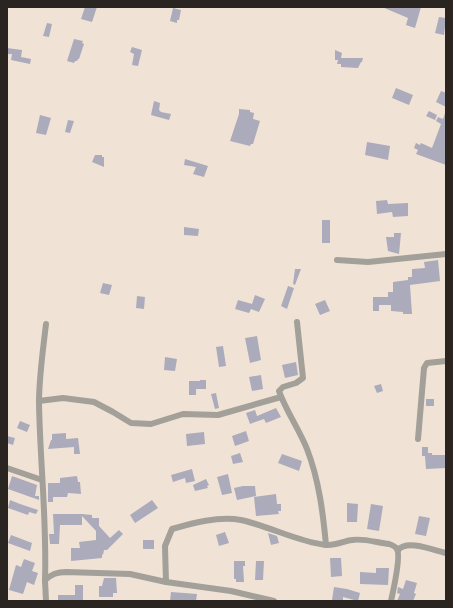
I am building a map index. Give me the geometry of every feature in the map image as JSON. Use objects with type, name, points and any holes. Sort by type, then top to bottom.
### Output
[{"type":"street","points":[[337,260],[368,262],[446,254]]},
{"type":"street","points":[[297,322],[303,378],[296,383],[283,387],[279,391],[290,416],[297,427],[313,469],[323,511],[326,545]]},
{"type":"street","points":[[46,324],[39,401],[46,552],[46,601]]},
{"type":"street","points":[[418,438],[424,368],[427,363],[446,361]]},
{"type":"street","points":[[39,401],[63,398],[94,402],[131,423],[151,424],[183,414],[218,415],[281,397]]},
{"type":"street","points":[[7,468],[42,480]]},
{"type":"street","points":[[166,582],[166,546],[172,529],[197,522],[225,519],[240,520],[297,538],[326,545],[354,540],[389,544],[398,550]]},
{"type":"street","points":[[391,601],[398,561],[398,550],[401,546],[410,544],[446,553]]},
{"type":"street","points":[[45,580],[56,572],[130,574],[166,582],[232,591],[274,601]]},
{"type":"building","points":[[85,7],[97,7],[92,22],[81,19]]},
{"type":"building","points":[[382,7],[421,7],[415,28],[406,25],[408,18]]},
{"type":"building","points":[[173,8],[181,10],[177,23],[170,21]]},
{"type":"building","points":[[439,17],[446,18],[444,35],[435,33]]},
{"type":"building","points":[[47,23],[52,24],[49,37],[43,36]]},
{"type":"building","points":[[74,39],[83,41],[82,43],[84,44],[79,59],[74,63],[67,61]]},
{"type":"building","points":[[132,47],[142,50],[138,66],[132,65],[134,54],[130,52]]},
{"type":"building","points":[[7,48],[22,50],[21,57],[31,59],[30,64],[11,60],[12,54],[7,54]]},
{"type":"building","points":[[335,50],[342,53],[341,58],[363,58],[362,62],[358,68],[341,67],[341,64],[337,64],[338,60],[335,60]]},
{"type":"building","points":[[396,88],[413,95],[409,105],[392,98]]},
{"type":"building","points":[[441,91],[446,93],[446,107],[436,102]]},
{"type":"building","points":[[154,101],[160,103],[159,110],[161,112],[171,114],[169,120],[151,115]]},
{"type":"building","points":[[239,109],[250,110],[250,112],[254,113],[253,119],[260,121],[253,144],[250,146],[230,141],[239,114]]},
{"type":"building","points":[[429,111],[437,115],[435,120],[426,116]]},
{"type":"building","points":[[445,113],[446,165],[416,154],[418,150],[414,148],[416,143],[420,145],[421,143],[432,148],[441,124],[436,121],[438,117],[443,119]]},
{"type":"building","points":[[40,115],[51,118],[46,135],[36,133]]},
{"type":"building","points":[[68,120],[74,121],[70,133],[65,132]]},
{"type":"building","points":[[367,142],[390,146],[388,160],[365,155]]},
{"type":"building","points":[[95,155],[102,155],[102,157],[104,157],[104,167],[92,162]]},
{"type":"building","points":[[185,159],[208,166],[204,177],[193,174],[196,167],[184,165]]},
{"type":"building","points":[[387,200],[388,204],[408,203],[408,216],[393,217],[392,212],[377,214],[376,201]]},
{"type":"building","points":[[322,220],[330,220],[330,243],[322,243]]},
{"type":"building","points":[[184,227],[199,229],[198,236],[184,235]]},
{"type":"building","points":[[394,233],[401,233],[399,254],[388,251],[386,237],[394,237]]},
{"type":"building","points":[[438,260],[440,281],[410,285],[412,314],[403,314],[403,312],[391,311],[391,305],[379,305],[379,311],[373,311],[373,297],[388,297],[388,292],[393,292],[393,282],[408,280],[408,277],[412,277],[412,269],[425,268],[424,262]]},
{"type":"building","points":[[295,269],[301,269],[295,285],[293,284]]},
{"type":"building","points":[[103,283],[112,285],[109,295],[100,293]]},
{"type":"building","points":[[288,286],[294,288],[287,309],[281,306]]},
{"type":"building","points":[[255,295],[265,299],[259,312],[251,309],[249,313],[235,309],[238,300],[252,304]]},
{"type":"building","points":[[137,296],[145,297],[144,309],[136,308]]},
{"type":"building","points":[[325,300],[330,311],[320,315],[315,304]]},
{"type":"building","points":[[257,336],[261,360],[250,363],[245,338]]},
{"type":"building","points":[[223,346],[226,366],[219,367],[216,347]]},
{"type":"building","points":[[165,357],[177,359],[175,371],[164,370]]},
{"type":"building","points":[[296,362],[298,375],[285,378],[282,365]]},
{"type":"building","points":[[261,375],[263,389],[252,391],[249,377]]},
{"type":"building","points":[[206,380],[206,389],[196,389],[196,395],[189,395],[189,381]]},
{"type":"building","points":[[381,384],[383,391],[377,393],[374,386]]},
{"type":"building","points":[[216,393],[219,408],[215,409],[211,394]]},
{"type":"building","points":[[426,399],[434,399],[434,406],[426,406]]},
{"type":"building","points":[[276,408],[281,417],[266,423],[264,419],[250,424],[246,413],[255,410],[257,416]]},
{"type":"building","points":[[20,421],[30,425],[27,432],[17,428]]},
{"type":"building","points":[[246,431],[249,441],[235,446],[232,436]]},
{"type":"building","points":[[204,432],[205,444],[187,446],[186,434]]},
{"type":"building","points":[[66,433],[66,439],[78,438],[80,454],[74,454],[74,447],[48,449],[52,440],[52,434]]},
{"type":"building","points":[[7,436],[15,438],[13,445],[7,443]]},
{"type":"building","points":[[422,447],[428,447],[428,453],[432,453],[432,455],[446,455],[446,468],[426,469],[425,456],[422,456]]},
{"type":"building","points":[[240,453],[243,462],[233,464],[231,456]]},
{"type":"building","points":[[282,454],[302,461],[299,471],[278,463]]},
{"type":"building","points":[[192,469],[195,481],[186,483],[185,478],[173,482],[171,475]]},
{"type":"building","points":[[228,474],[232,493],[222,495],[217,477]]},
{"type":"building","points":[[12,476],[37,485],[35,496],[39,496],[39,500],[8,489]]},
{"type":"building","points":[[77,476],[78,482],[80,482],[81,494],[68,493],[67,497],[53,497],[53,502],[48,502],[48,483],[60,483],[60,478]]},
{"type":"building","points":[[206,479],[209,485],[207,486],[208,488],[195,491],[193,485]]},
{"type":"building","points":[[255,486],[256,496],[237,500],[234,488]]},
{"type":"building","points":[[276,494],[277,504],[281,504],[281,511],[278,511],[279,514],[256,516],[254,497]]},
{"type":"building","points":[[10,500],[38,510],[36,514],[29,512],[28,515],[8,508]]},
{"type":"building","points":[[152,500],[158,508],[135,523],[130,515]]},
{"type":"building","points":[[347,503],[358,504],[357,522],[347,522]]},
{"type":"building","points":[[371,504],[383,506],[379,531],[367,529]]},
{"type":"building","points":[[53,514],[92,515],[92,518],[99,518],[99,526],[110,538],[119,530],[123,534],[107,550],[104,550],[102,558],[71,561],[71,548],[80,548],[79,542],[96,540],[96,531],[82,516],[82,525],[60,525],[59,544],[50,544],[49,534],[54,534]]},
{"type":"building","points":[[419,516],[430,518],[426,536],[415,534]]},
{"type":"building","points":[[225,532],[229,543],[219,546],[216,535]]},
{"type":"building","points":[[268,533],[277,536],[279,543],[271,545]]},
{"type":"building","points":[[11,535],[32,543],[30,551],[8,543]]},
{"type":"building","points":[[143,540],[154,540],[154,549],[143,549]]},
{"type":"building","points":[[330,558],[341,558],[342,576],[331,577]]},
{"type":"building","points":[[24,559],[35,563],[32,571],[38,573],[34,585],[27,582],[23,594],[9,590],[16,565],[21,567]]},
{"type":"building","points":[[234,561],[245,561],[245,566],[243,566],[244,582],[236,582],[236,579],[234,579]]},
{"type":"building","points":[[256,561],[264,561],[263,580],[255,580]]},
{"type":"building","points":[[376,568],[389,568],[388,585],[360,584],[360,572],[376,573]]},
{"type":"building","points":[[104,578],[116,578],[117,593],[113,593],[113,597],[99,597],[99,586],[102,586]]},
{"type":"building","points":[[406,580],[417,583],[414,593],[416,594],[413,601],[397,601],[400,594],[397,593],[398,587],[403,589]]},
{"type":"building","points":[[75,585],[83,585],[83,601],[58,601],[58,595],[75,595]]},
{"type":"building","points":[[334,587],[360,593],[358,601],[343,597],[343,601],[332,600]]},
{"type":"building","points":[[171,592],[197,594],[196,601],[170,601]]}]
